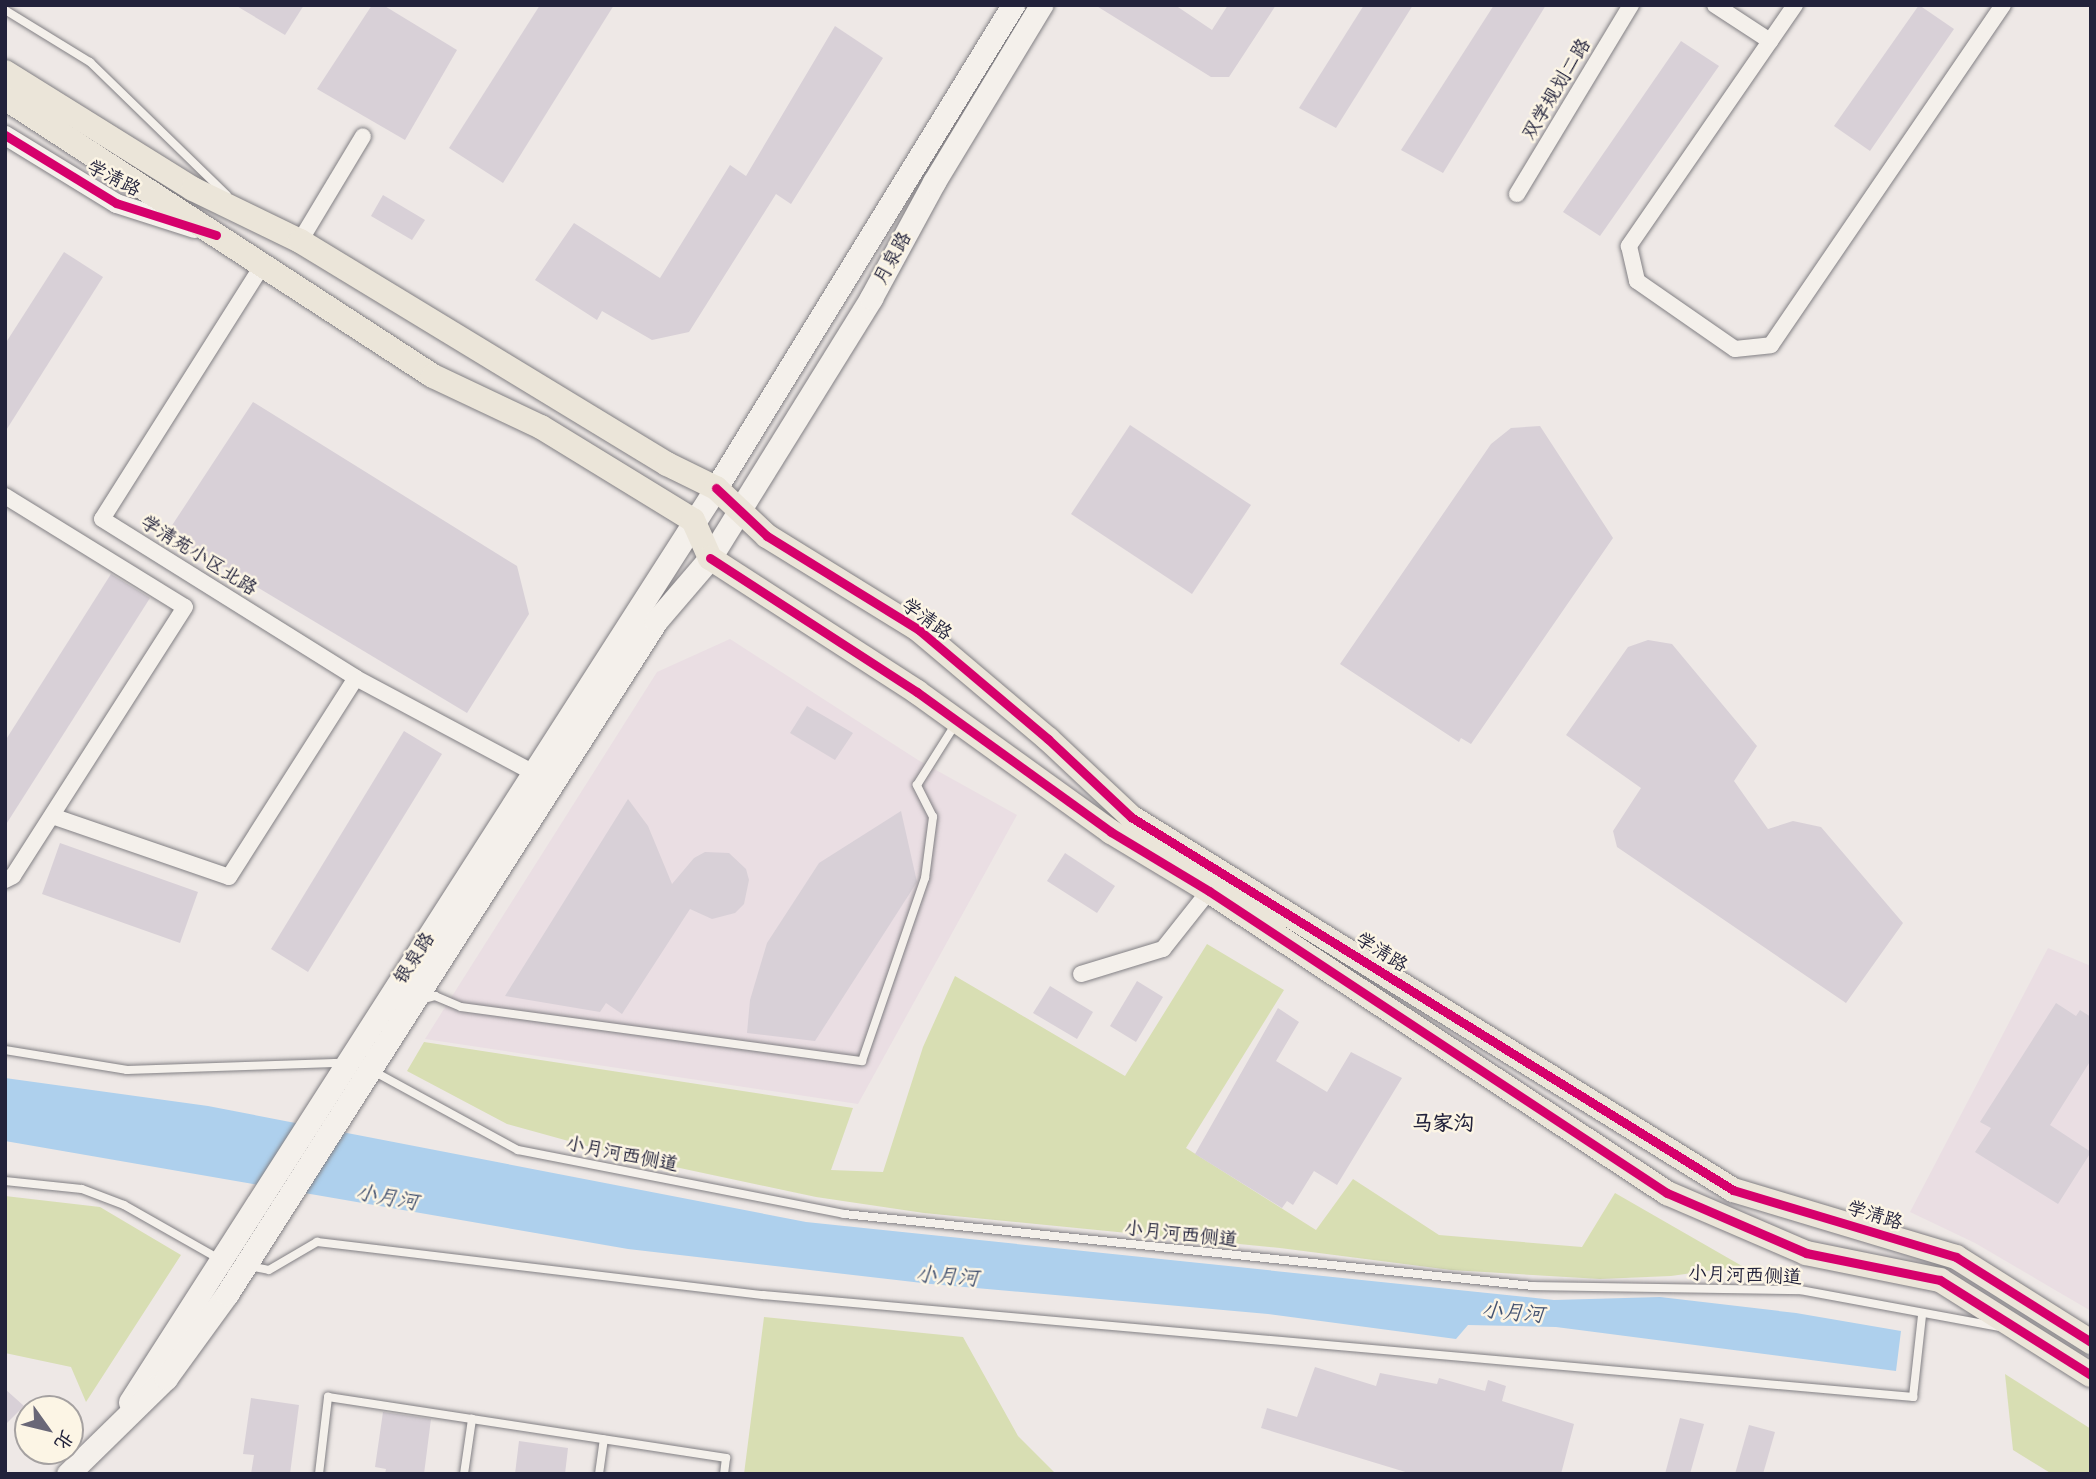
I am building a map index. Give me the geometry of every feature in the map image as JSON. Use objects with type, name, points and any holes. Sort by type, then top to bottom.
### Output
[{"type":"main road","name":"月泉路","points":[[716,488],[1013,5]]},
{"type":"main road","name":"月泉路","points":[[710,558],[870,298],[934,182],[1041,5]]},
{"type":"main road","name":"学清路","points":[[5,72],[193,189],[300,241],[667,464],[716,488],[767,536],[919,630],[1048,739],[1130,817],[1734,1190],[1956,1257],[2091,1342]]},
{"type":"main road","name":"学清路","points":[[5,98],[433,376],[541,427],[693,520]]},
{"type":"main road","name":"银泉路","points":[[113,1428],[716,488]]},
{"type":"main road","points":[[693,520],[710,558],[957,721],[1111,832],[1209,891],[1667,1193],[1807,1253],[1940,1280],[2013,1329],[2091,1375]]},
{"type":"main road","name":"银泉路","points":[[68,1474],[166,1378],[251,1255],[656,621],[710,558]]},
{"type":"street","name":"双学规划二路","points":[[1517,194],[1631,5]]},
{"type":"street","points":[[1715,5],[1770,41]]},
{"type":"street","points":[[1795,5],[1629,246],[1637,281],[1735,349],[1771,345],[2003,5]]},
{"type":"street","name":"学清路","points":[[5,135],[116,203],[216,235]]},
{"type":"street","points":[[300,241],[363,136]]},
{"type":"street","name":"学清苑小区北路","points":[[262,266],[102,519],[356,678],[534,774]]},
{"type":"street","points":[[5,496],[185,607],[13,876],[5,880]]},
{"type":"street","points":[[52,816],[229,877],[356,678]]},
{"type":"street","points":[[1081,974],[1163,949],[1209,891]]},
{"type":"lane","name":"学清路","points":[[5,10],[90,62],[247,214]]},
{"type":"lane","points":[[412,1003],[435,996],[461,1007],[862,1061],[925,878],[933,817],[917,785],[957,721]]},
{"type":"lane","points":[[5,1050],[127,1070],[339,1072]]},
{"type":"lane","name":"小月河西侧道","points":[[364,1077],[518,1150],[844,1214],[1533,1286],[1801,1290],[1922,1316],[2013,1329]]},
{"type":"lane","points":[[5,1181],[82,1189],[228,1251],[251,1255],[269,1270],[317,1242],[763,1295],[1913,1397],[1922,1316]]},
{"type":"lane","points":[[319,1474],[328,1397],[726,1458],[724,1474]]},
{"type":"lane","points":[[464,1474],[472,1419]]},
{"type":"lane","points":[[599,1474],[604,1439]]},
{"type":"shaded area","points":[[730,639],[918,760],[1017,815],[858,1104],[425,1039],[657,672]]},
{"type":"shaded area","points":[[2048,948],[2091,966],[2091,1311],[1975,1243],[1910,1212]]},
{"type":"green space","points":[[1207,944],[1284,990],[1186,1148],[1316,1230],[1353,1179],[1439,1235],[1582,1247],[1615,1193],[1742,1266],[1671,1276],[1600,1279],[1451,1270],[1280,1248],[924,1213],[816,1197],[619,1155],[507,1124],[407,1071],[424,1042],[853,1108],[831,1170],[883,1172],[923,1047],[955,976],[1125,1076]]},
{"type":"green space","points":[[5,1196],[100,1207],[181,1255],[86,1402],[71,1367],[5,1353]]},
{"type":"green space","points":[[764,1317],[963,1337],[1018,1436],[1056,1474],[744,1474]]},
{"type":"green space","points":[[2005,1374],[2091,1429],[2091,1474],[2052,1474],[2013,1450]]},
{"type":"water","name":"小月河","points":[[5,1078],[208,1106],[806,1222],[1554,1300],[1660,1297],[1796,1313],[1901,1331],[1896,1371],[1556,1327],[1468,1325],[1456,1339],[1268,1314],[931,1284],[628,1249],[5,1141]]},
{"type":"building","points":[[235,5],[304,5],[285,35]]},
{"type":"building","points":[[372,5],[383,5],[457,50],[405,140],[317,89]]},
{"type":"building","points":[[540,5],[614,5],[503,183],[449,148]]},
{"type":"building","points":[[1095,5],[1175,5],[1212,30],[1228,5],[1276,5],[1229,77],[1211,77]]},
{"type":"building","points":[[1364,5],[1413,5],[1336,128],[1299,108]]},
{"type":"building","points":[[1494,5],[1546,5],[1443,173],[1401,150]]},
{"type":"building","points":[[1919,5],[1954,29],[1870,151],[1834,126]]},
{"type":"building","points":[[835,26],[883,58],[791,204],[776,194],[689,332],[652,340],[602,311],[597,320],[535,280],[574,223],[660,278],[730,165],[746,176]]},
{"type":"building","points":[[1681,41],[1719,66],[1600,236],[1563,212]]},
{"type":"building","points":[[383,195],[425,220],[412,240],[371,216]]},
{"type":"building","points":[[64,252],[103,277],[5,432],[5,344]]},
{"type":"building","points":[[253,402],[517,566],[529,614],[467,713],[167,533]]},
{"type":"building","points":[[1130,425],[1251,505],[1192,594],[1071,514]]},
{"type":"building","points":[[1540,426],[1613,538],[1471,744],[1461,738],[1459,742],[1340,664],[1491,444],[1511,428]]},
{"type":"building","points":[[111,574],[150,598],[5,826],[5,741]]},
{"type":"building","points":[[1648,640],[1672,644],[1757,746],[1734,781],[1768,829],[1793,821],[1821,827],[1903,923],[1846,1003],[1617,847],[1613,831],[1641,788],[1566,735],[1628,647]]},
{"type":"building","points":[[807,706],[853,733],[835,760],[790,733]]},
{"type":"building","points":[[404,731],[442,754],[308,972],[271,949]]},
{"type":"building","points":[[628,799],[648,826],[672,884],[694,858],[705,852],[729,853],[746,869],[749,880],[744,904],[735,913],[712,919],[690,909],[622,1014],[606,1003],[600,1012],[505,996]]},
{"type":"building","points":[[901,811],[917,882],[815,1041],[747,1033],[750,1000],[767,943],[819,863]]},
{"type":"building","points":[[60,843],[198,892],[180,943],[42,894]]},
{"type":"building","points":[[1065,853],[1115,886],[1097,913],[1047,881]]},
{"type":"building","points":[[1137,981],[1163,997],[1136,1042],[1110,1026]]},
{"type":"building","points":[[1050,986],[1093,1012],[1077,1039],[1033,1013]]},
{"type":"building","points":[[2056,1003],[2076,1016],[2080,1010],[2091,1017],[2091,1060],[2050,1125],[2091,1152],[2058,1204],[1975,1152],[1991,1128],[1980,1122]]},
{"type":"building","points":[[1278,1008],[1299,1022],[1276,1061],[1327,1092],[1351,1052],[1402,1078],[1337,1185],[1314,1171],[1293,1205],[1287,1201],[1282,1208],[1195,1154]]},
{"type":"building","points":[[1315,1367],[1376,1386],[1380,1373],[1437,1384],[1439,1378],[1485,1391],[1488,1380],[1506,1386],[1502,1401],[1574,1424],[1561,1474],[1412,1474],[1261,1428],[1267,1408],[1297,1417]]},
{"type":"building","points":[[5,1389],[14,1397],[14,1416],[5,1425]]},
{"type":"building","points":[[251,1398],[299,1405],[290,1474],[251,1474],[254,1455],[243,1454]]},
{"type":"building","points":[[383,1412],[431,1419],[424,1474],[385,1474],[386,1469],[375,1467]]},
{"type":"building","points":[[1680,1418],[1704,1424],[1690,1474],[1665,1474]]},
{"type":"building","points":[[1749,1425],[1775,1432],[1763,1474],[1735,1474]]},
{"type":"building","points":[[519,1441],[568,1448],[565,1474],[515,1474]]},
{"type":"cycle path","points":[[5,135],[116,203],[216,235]]},
{"type":"cycle path","points":[[716,488],[767,536],[919,630],[1048,739],[1131,817],[1733,1190],[1956,1257],[2091,1342]]},
{"type":"cycle path","points":[[710,558],[917,692],[1111,832],[1209,891],[1667,1193],[1806,1253],[1940,1280],[2091,1375]]},
{"type":"district","name":"马家沟","points":[[1443,1123]]}]
